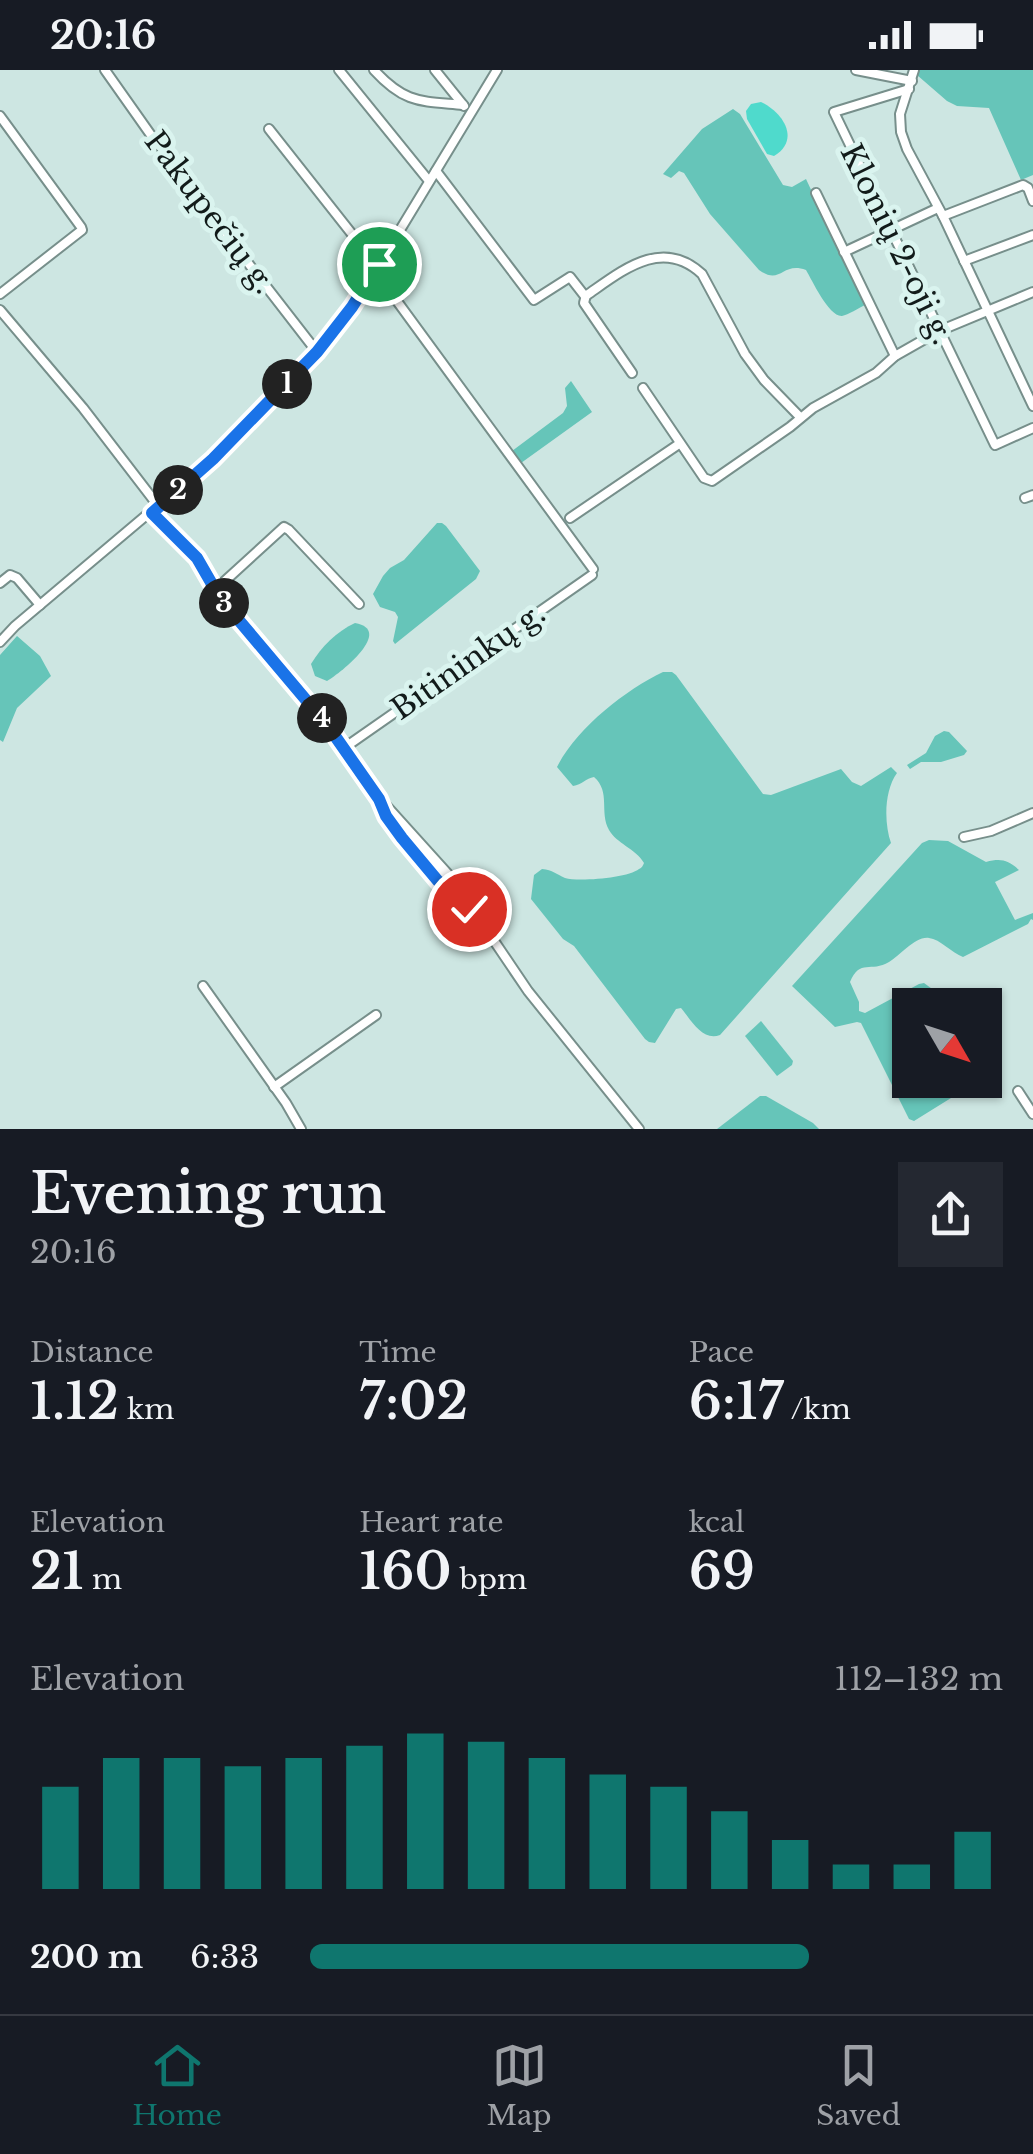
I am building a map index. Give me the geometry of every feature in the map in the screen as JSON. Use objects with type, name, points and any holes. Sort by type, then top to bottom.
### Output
[{"type":"street","name":"Pakupečių g.","points":[[105,70],[317,352]]},
{"type":"street","points":[[339,70],[429,181]]},
{"type":"street","points":[[374,70],[394,90],[412,99],[463,106],[472,111]]},
{"type":"street","points":[[435,70],[463,106]]},
{"type":"street","points":[[0,642],[213,459],[317,352],[352,307],[497,70]]},
{"type":"street","points":[[856,70],[910,85]]},
{"type":"street","points":[[914,70],[900,114],[907,149],[1033,406]]},
{"type":"street","name":"Klonių 2-oji g.","points":[[910,85],[834,112],[994,445],[1033,428]]},
{"type":"street","points":[[0,116],[82,230],[0,294]]},
{"type":"street","points":[[269,129],[377,267]]},
{"type":"street","points":[[436,171],[534,300],[570,277],[586,295]]},
{"type":"street","points":[[844,252],[940,212],[1023,186],[1028,188],[1033,201]]},
{"type":"street","points":[[816,193],[895,356]]},
{"type":"street","points":[[964,261],[1033,235]]},
{"type":"street","points":[[632,373],[584,302],[586,295],[637,263],[669,256],[702,274],[745,354],[800,417]]},
{"type":"street","name":"Bitininkų g.","points":[[344,748],[592,572],[377,267]]},
{"type":"street","points":[[643,388],[679,444],[704,478],[712,482],[800,417],[876,373],[895,356],[939,332],[1033,292]]},
{"type":"street","points":[[0,310],[83,408],[155,510],[197,558],[215,590],[328,726],[402,838],[438,881],[469,909],[528,991],[639,1129]]},
{"type":"street","points":[[570,518],[679,444]]},
{"type":"street","points":[[215,590],[284,527],[359,604]]},
{"type":"street","points":[[0,583],[14,576],[40,605]]},
{"type":"street","points":[[964,837],[991,831],[1033,813]]},
{"type":"street","points":[[203,986],[301,1129]]},
{"type":"street","points":[[274,1087],[376,1015]]},
{"type":"street","points":[[1018,1091],[1033,1114]]},
{"type":"green space","points":[[917,70],[1033,70],[1033,175],[1021,180],[989,108],[957,106],[947,101],[917,75]]},
{"type":"green space","points":[[733,109],[740,114],[783,185],[792,187],[806,179],[865,305],[837,315],[826,305],[806,270],[792,268],[772,275],[759,270],[710,214],[684,173],[679,171],[671,178],[663,174],[702,129]]},
{"type":"green space","points":[[571,381],[592,412],[521,463],[512,451],[563,413],[567,406],[565,388]]},
{"type":"green space","points":[[437,523],[446,526],[480,571],[476,579],[395,644],[398,617],[380,607],[373,594],[390,568],[404,560]]},
{"type":"green space","points":[[355,623],[366,627],[369,634],[361,651],[327,681],[315,676],[311,664],[320,651]]},
{"type":"green space","points":[[17,636],[40,656],[51,676],[17,708],[3,742],[0,655]]},
{"type":"green space","points":[[663,672],[676,675],[763,794],[771,795],[841,769],[861,786],[891,767],[897,773],[887,807],[891,843],[720,1035],[703,1033],[681,1008],[676,1009],[655,1043],[645,1039],[574,946],[563,939],[531,899],[534,875],[542,869],[565,878],[591,879],[625,875],[643,866],[640,858],[609,830],[604,796],[594,777],[573,786],[557,767],[576,739],[603,712]]},
{"type":"green space","points":[[944,731],[967,751],[964,755],[941,762],[921,762],[910,769],[907,765],[926,753],[935,736]]},
{"type":"green space","points":[[948,841],[986,862],[1004,861],[1015,867],[1019,870],[995,882],[1015,920],[1033,913],[1033,920],[963,957],[924,938],[889,962],[858,970],[850,982],[859,1011],[865,1013],[892,998],[892,1085],[861,1023],[835,1027],[792,986],[922,843]]},
{"type":"green space","points":[[761,1021],[793,1061],[777,1076],[745,1036]]},
{"type":"green space","points":[[760,1096],[766,1096],[819,1129],[717,1129]]},
{"type":"green space","points":[[898,1098],[951,1098],[914,1121],[909,1119]]},
{"type":"water","points":[[761,102],[782,119],[788,135],[774,156],[767,154],[747,119],[746,111],[751,104]]},
{"type":"route","points":[[379,264],[317,352],[213,459],[152,513],[197,558],[220,598],[328,726],[402,838],[438,881],[469,909]]}]
